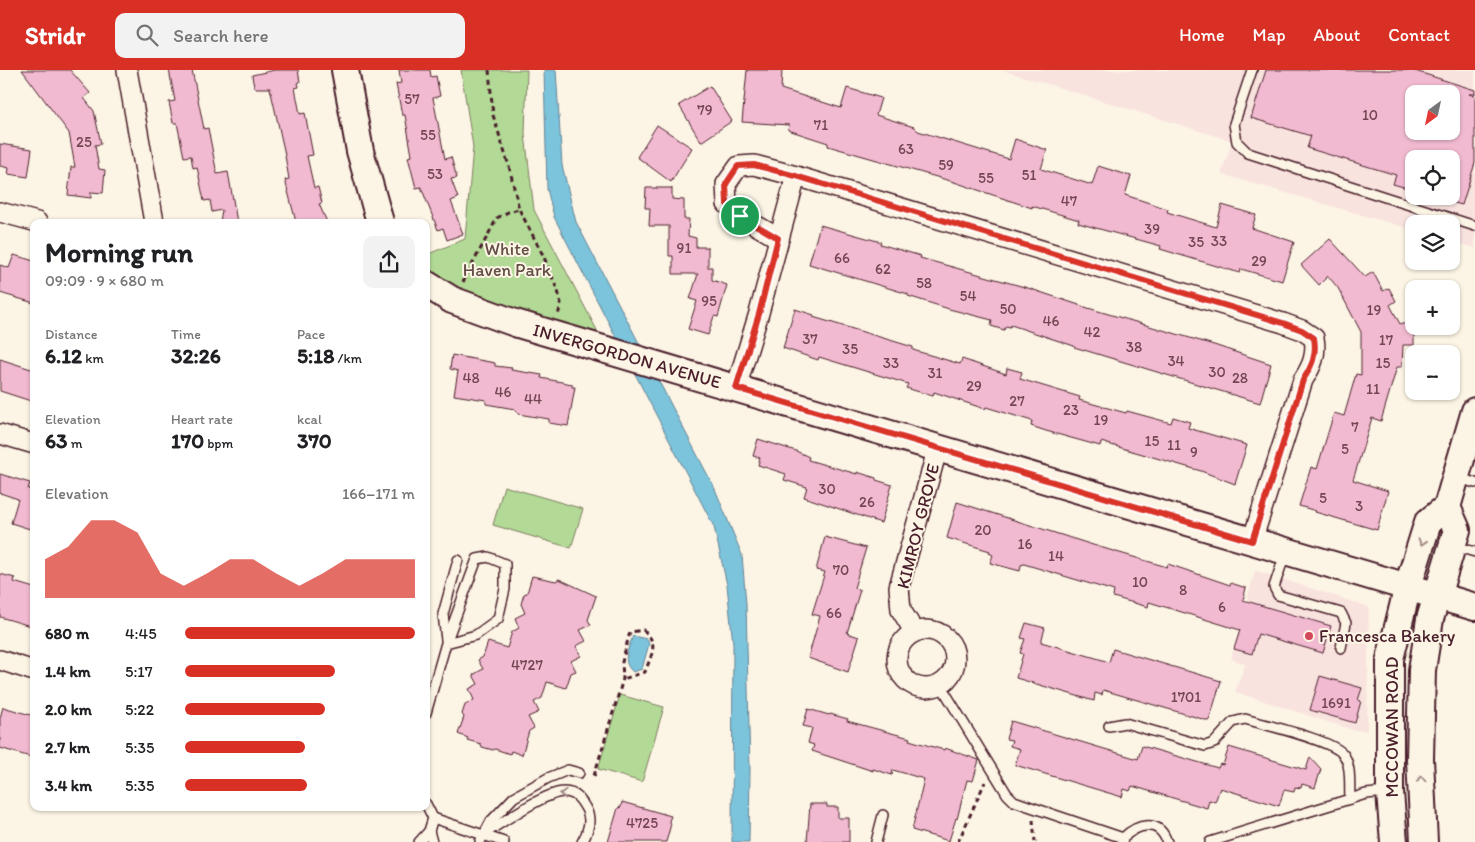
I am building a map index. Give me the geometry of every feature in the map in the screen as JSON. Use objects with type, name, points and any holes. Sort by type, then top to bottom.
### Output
[{"type":"street","points":[[127,70],[153,219]]},
{"type":"street","points":[[345,70],[360,151],[379,219]]},
{"type":"street","points":[[778,238],[740,216],[727,204],[726,184],[738,166],[754,165],[796,176],[1302,330],[1314,338],[1316,348],[1314,358],[1303,380],[1252,541]]},
{"type":"street","points":[[736,388],[759,314],[796,176]]},
{"type":"street","points":[[0,212],[30,220]]},
{"type":"street","name":"INVERGORDON AVENUE","points":[[430,286],[452,300],[491,316],[1475,607]]},
{"type":"street","points":[[1447,507],[1465,480],[1475,411]]},
{"type":"street","points":[[0,434],[30,443]]},
{"type":"street","name":"KIMROY GROVE","points":[[914,632],[901,610],[900,587],[938,447]]},
{"type":"street","name":"MCCOWAN ROAD","points":[[1394,842],[1390,792],[1390,659],[1408,586],[1428,522],[1447,507],[1464,549],[1436,596],[1430,619],[1422,670],[1420,759],[1424,842]]},
{"type":"street","points":[[923,629],[941,633],[953,647],[956,656],[955,665],[951,674],[940,684],[928,688],[908,683],[897,666],[896,656],[899,646],[905,637],[914,632],[923,629]]},
{"type":"street","points":[[0,660],[30,670]]},
{"type":"lane","points":[[1252,70],[1234,124],[1237,142],[1248,153],[1475,226]]},
{"type":"lane","points":[[1286,551],[1274,591],[1278,595],[1341,613],[1346,623],[1341,648]]},
{"type":"lane","points":[[430,699],[446,643],[477,559],[488,557],[505,564],[505,588],[498,619],[476,635],[446,643]]},
{"type":"lane","points":[[446,643],[443,614],[458,560]]},
{"type":"lane","points":[[940,684],[1007,794],[1014,800],[1122,840],[1133,829],[1148,825],[1161,832],[1167,842]]},
{"type":"lane","points":[[1109,726],[1125,723],[1205,746],[1214,743],[1234,722],[1246,719],[1331,745],[1343,754],[1348,766],[1350,799]]},
{"type":"lane","points":[[481,838],[491,821],[514,797],[548,778],[568,770],[579,773]]},
{"type":"lane","points":[[481,838],[551,794],[565,791],[580,797],[589,814],[588,834],[582,842]]},
{"type":"lane","points":[[1210,842],[1366,794],[1390,792]]},
{"type":"lane","points":[[430,811],[433,818],[481,838],[504,842]]},
{"type":"lane","points":[[876,842],[883,815]]},
{"type":"lane","points":[[419,842],[429,831],[433,818]]},
{"type":"lane","points":[[429,831],[432,842]]},
{"type":"path","points":[[489,70],[493,115],[509,166],[519,209],[543,255],[561,303],[553,334]]},
{"type":"path","points":[[452,300],[497,218],[519,209]]},
{"type":"path","points":[[594,776],[623,679],[622,662],[630,632],[644,630],[652,637],[654,648],[645,672],[623,679]]},
{"type":"path","points":[[958,842],[980,795],[990,767]]},
{"type":"path","points":[[1031,807],[1035,842]]},
{"type":"shaded area","points":[[1002,70],[1475,70],[1475,248],[1460,244],[1460,215],[1405,215],[1405,227],[1221,174],[1232,141]]},
{"type":"shaded area","points":[[1255,570],[1369,607],[1367,731],[1353,730],[1235,692],[1245,664],[1231,659]]},
{"type":"green space","name":"White Haven Park","points":[[461,70],[527,70],[525,134],[534,210],[600,336],[509,310],[464,292],[430,270],[430,253],[465,239],[473,147]]},
{"type":"green space","points":[[504,486],[583,509],[571,548],[493,525]]},
{"type":"green space","points":[[620,695],[664,707],[642,782],[598,769]]},
{"type":"water","points":[[544,70],[556,70],[562,165],[576,222],[715,489],[742,555],[746,604],[750,769],[749,842],[732,842],[733,644],[727,585],[714,527],[554,217],[547,189]]},
{"type":"water","points":[[633,636],[647,639],[649,644],[642,669],[633,672],[626,660]]},
{"type":"building","points":[[22,70],[70,70],[90,93],[84,98],[94,111],[101,144],[95,145],[99,169],[105,170],[103,193],[91,192],[91,198],[68,195],[71,167],[75,167],[69,133]]},
{"type":"building","points":[[169,70],[192,70],[204,129],[208,128],[217,174],[228,172],[236,219],[220,219],[222,210],[212,212],[210,200],[204,201],[197,167],[193,168],[191,156],[184,157],[177,123],[173,123],[169,102],[175,101]]},
{"type":"building","points":[[275,70],[298,70],[300,82],[298,83],[299,87],[295,88],[300,114],[305,113],[313,155],[307,156],[314,188],[318,187],[322,203],[319,204],[326,219],[295,219],[285,180],[289,179],[270,88],[255,88],[252,75]]},
{"type":"building","points":[[399,70],[430,70],[431,77],[436,76],[440,96],[433,98],[445,159],[451,157],[457,178],[451,179],[458,198],[451,201],[463,234],[447,240],[443,228],[438,230],[421,187],[416,188],[408,157],[412,156],[405,115],[402,115],[396,84],[401,83]]},
{"type":"building","points":[[747,70],[782,70],[781,89],[841,108],[847,88],[881,98],[876,115],[914,127],[918,131],[1009,159],[1015,139],[1047,150],[1041,169],[1092,185],[1098,166],[1131,176],[1125,195],[1168,209],[1167,212],[1216,227],[1222,205],[1256,215],[1252,228],[1294,242],[1282,281],[1241,269],[1240,273],[1160,249],[1161,246],[1078,223],[1079,220],[1032,206],[1032,208],[954,182],[828,146],[828,143],[788,130],[789,125],[742,122]]},
{"type":"building","points":[[1266,70],[1412,70],[1459,85],[1405,85],[1405,140],[1460,140],[1460,85],[1475,90],[1475,94],[1469,94],[1475,96],[1475,163],[1462,205],[1460,204],[1460,150],[1405,150],[1405,187],[1393,184],[1396,175],[1307,148],[1311,136],[1251,118]]},
{"type":"building","points":[[710,86],[732,121],[701,142],[679,105]]},
{"type":"building","points":[[657,125],[692,148],[671,182],[637,157]]},
{"type":"building","points":[[0,144],[32,149],[28,177],[8,174],[9,168],[0,166]]},
{"type":"building","points":[[646,188],[672,188],[672,199],[684,200],[684,219],[689,219],[688,236],[696,238],[696,247],[708,247],[708,267],[712,267],[712,280],[727,285],[718,317],[714,316],[708,335],[688,329],[697,301],[690,299],[698,274],[673,274],[673,256],[669,256],[669,226],[649,226],[650,208],[645,208]]},
{"type":"building","points":[[820,225],[881,242],[880,244],[921,256],[920,258],[1028,288],[1271,364],[1260,403],[1074,347],[1011,325],[1010,327],[1006,326],[1004,330],[991,326],[992,320],[949,309],[908,296],[908,294],[809,264]]},
{"type":"building","points":[[1330,239],[1365,277],[1373,272],[1383,291],[1389,288],[1396,301],[1390,305],[1400,324],[1405,324],[1405,335],[1414,335],[1414,345],[1403,345],[1402,367],[1397,367],[1381,421],[1372,418],[1353,480],[1388,491],[1377,530],[1299,506],[1311,467],[1317,469],[1334,413],[1344,416],[1356,374],[1361,375],[1361,332],[1338,288],[1328,276],[1319,285],[1301,265]]},
{"type":"building","points":[[14,255],[30,260],[30,302],[0,293],[0,265],[9,268]]},
{"type":"building","points":[[795,309],[814,315],[813,317],[913,347],[913,350],[960,364],[962,359],[1006,374],[1007,368],[1022,372],[1020,379],[1080,397],[1079,400],[1171,423],[1173,417],[1190,422],[1188,428],[1247,445],[1235,484],[1201,471],[1101,442],[1100,446],[1046,431],[1031,426],[1032,421],[986,407],[985,409],[934,392],[933,396],[906,388],[908,384],[819,357],[818,360],[783,348]]},
{"type":"building","points":[[452,355],[495,363],[495,366],[542,375],[541,378],[572,384],[572,387],[575,387],[568,426],[549,423],[549,419],[518,414],[515,409],[486,404],[486,400],[454,395],[458,371],[450,369]]},
{"type":"building","points":[[0,359],[30,369],[30,401],[0,391]]},
{"type":"building","points":[[758,439],[796,451],[809,457],[808,460],[857,474],[857,472],[892,485],[881,523],[804,497],[807,487],[784,480],[786,474],[758,465],[760,458],[753,456]]},
{"type":"building","points":[[0,474],[30,483],[28,489],[30,490],[30,529],[11,523],[18,499],[0,493]]},
{"type":"building","points":[[957,502],[1093,545],[1167,567],[1168,564],[1230,585],[1231,583],[1246,588],[1243,600],[1331,626],[1323,653],[1258,634],[1252,654],[1234,649],[1240,630],[1149,602],[1148,607],[1113,597],[1114,591],[1024,564],[1021,565],[1020,571],[990,563],[993,555],[989,553],[990,551],[947,538]]},
{"type":"building","points":[[825,537],[866,548],[854,588],[860,590],[847,633],[859,637],[848,672],[808,658],[820,616],[812,614],[825,572],[816,570]]},
{"type":"building","points":[[0,574],[15,578],[14,582],[30,587],[30,626],[0,617]]},
{"type":"building","points":[[532,576],[556,581],[559,579],[596,596],[588,620],[591,625],[580,630],[586,641],[576,646],[581,656],[571,661],[576,671],[571,673],[566,688],[547,682],[542,698],[534,702],[539,712],[528,717],[534,728],[529,731],[522,755],[511,751],[510,754],[482,747],[481,744],[467,740],[468,738],[458,734],[464,717],[462,714],[465,705],[474,700],[469,689],[478,684],[473,675],[483,669],[478,660],[483,657],[488,642],[507,648],[512,632],[519,628],[515,618],[525,613],[521,604],[524,594],[527,593]]},
{"type":"building","points":[[1026,623],[1045,628],[1041,642],[1109,662],[1113,649],[1221,681],[1209,721],[1103,690],[1102,695],[1095,693],[1094,701],[1016,678],[1023,654],[1020,653],[1025,639],[1021,638]]},
{"type":"building","points":[[1320,676],[1362,688],[1358,700],[1361,701],[1355,723],[1310,710]]},
{"type":"building","points":[[3,707],[30,715],[30,757],[0,748],[0,718]]},
{"type":"building","points":[[808,709],[848,719],[847,721],[910,738],[909,740],[944,750],[945,748],[979,760],[973,781],[967,780],[949,841],[912,830],[924,779],[893,770],[892,775],[873,769],[873,771],[812,751],[814,745],[808,743],[812,728],[803,726]]},
{"type":"building","points":[[1011,721],[1138,759],[1142,746],[1218,768],[1220,764],[1223,765],[1229,747],[1306,770],[1310,757],[1321,769],[1315,788],[1302,784],[1301,788],[1295,787],[1294,792],[1284,790],[1279,806],[1220,788],[1215,802],[1209,800],[1207,808],[1132,786],[1130,791],[1124,789],[1122,797],[1015,765],[1020,749],[1010,746],[1012,740],[1006,739]]},
{"type":"building","points":[[622,802],[671,816],[669,821],[671,824],[666,842],[608,842],[618,808],[621,807]]},
{"type":"building","points":[[810,804],[827,804],[827,807],[838,807],[838,818],[849,818],[849,842],[807,842]]},
{"type":"place","name":"Francesca Bakery","points":[[1309,636]]},
{"type":"route","points":[[754,165],[796,176],[1302,330],[1314,338],[1316,348],[1314,358],[1311,368],[1303,380],[1252,541],[736,388],[759,314],[778,238],[740,216],[727,204],[726,184],[738,166],[754,165]]}]
